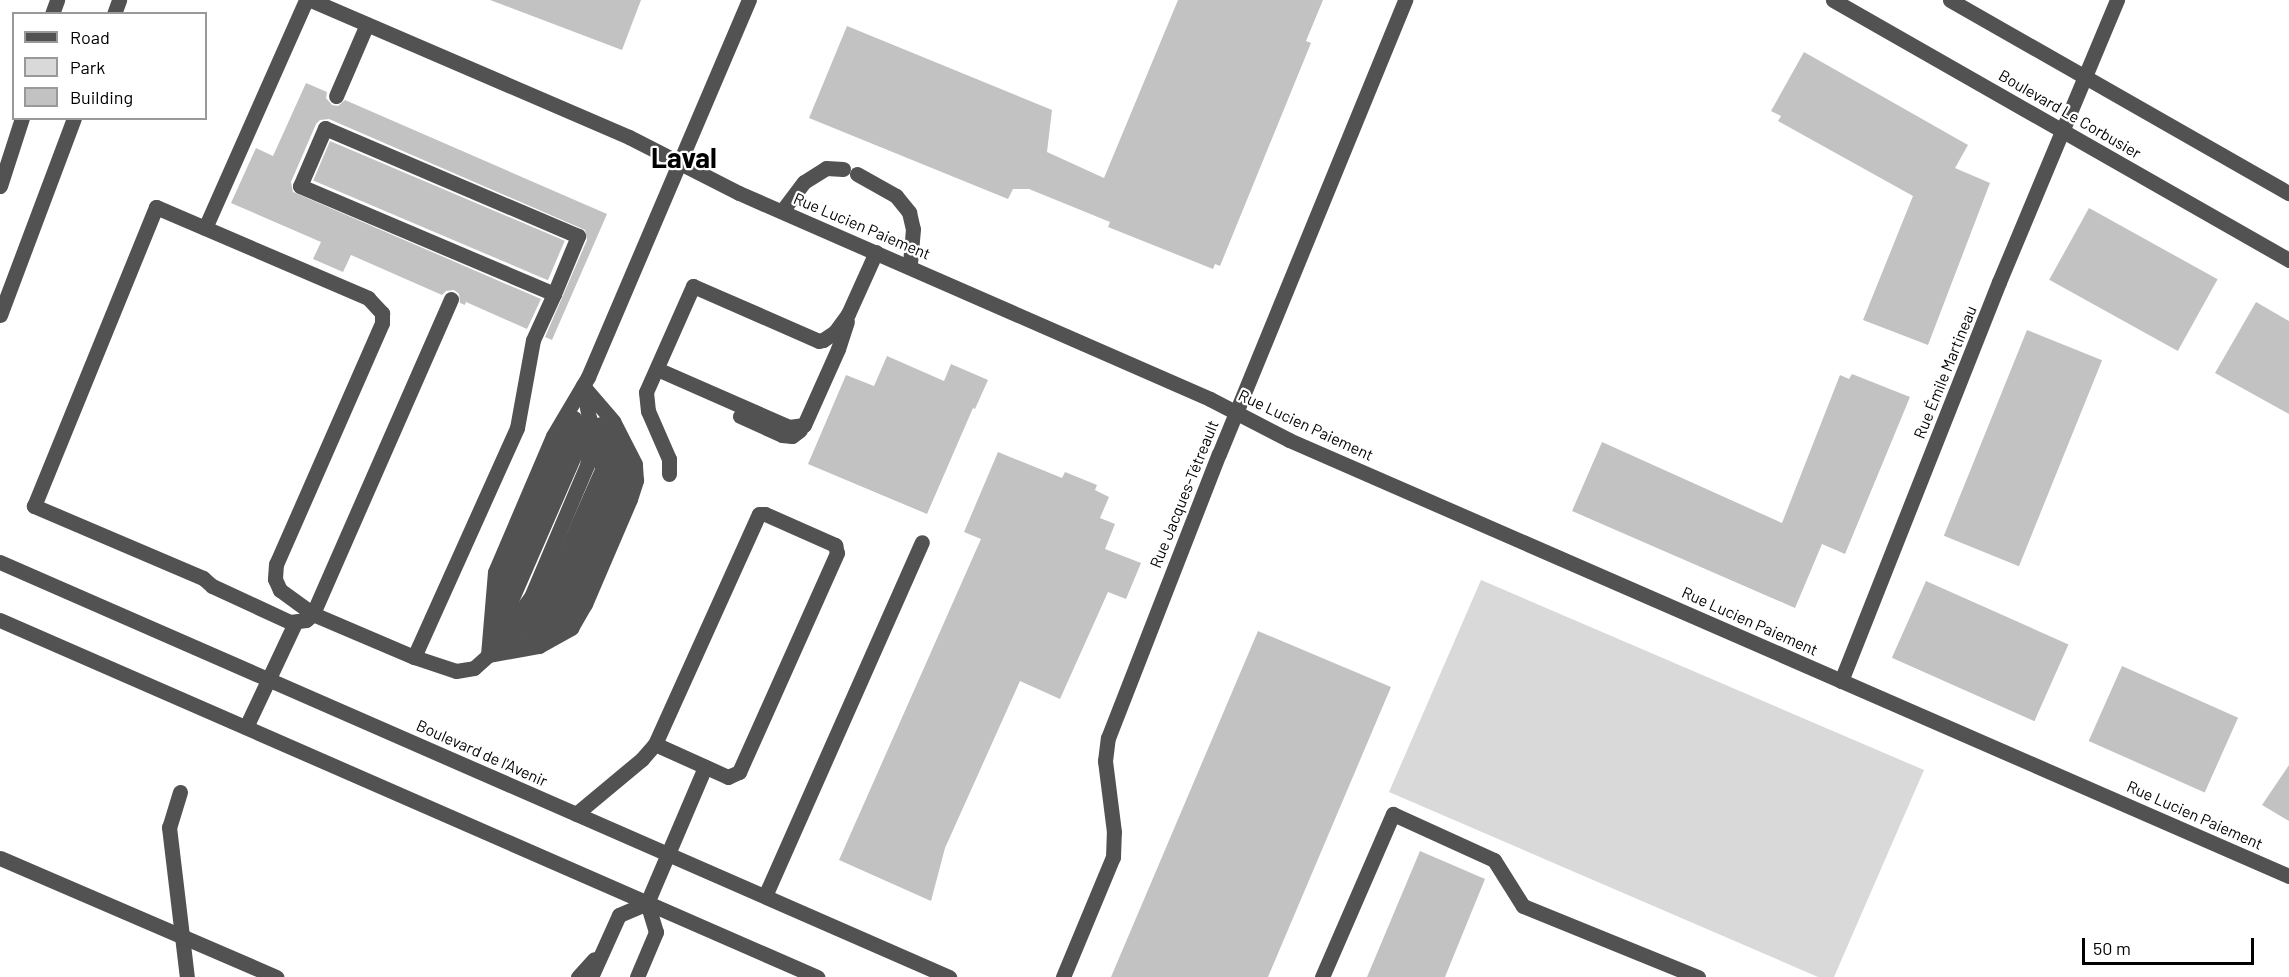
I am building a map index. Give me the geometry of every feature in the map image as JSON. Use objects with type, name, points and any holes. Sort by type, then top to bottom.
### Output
[{"type":"street","points":[[205,228],[306,0]]},
{"type":"street","name":"Rue Lucien Paiement","points":[[311,0],[682,162],[739,193],[910,266],[1237,412],[1289,440],[2289,876]]},
{"type":"street","points":[[488,655],[504,587],[569,435],[583,386],[682,162],[749,0]]},
{"type":"street","name":"Rue Jacques-Tétreault","points":[[1063,977],[1113,857],[1114,832],[1105,761],[1108,738],[1237,412],[1405,0]]},
{"type":"street","name":"Boulevard Le Corbusier","points":[[1833,0],[2289,260]]},
{"type":"street","points":[[1950,0],[2289,193]]},
{"type":"street","name":"Rue Émile Martineau","points":[[1841,681],[1999,282],[2117,0]]},
{"type":"street","points":[[336,96],[367,24]]},
{"type":"street","points":[[0,186],[21,120]]},
{"type":"street","points":[[0,315],[73,120]]},
{"type":"street","points":[[414,657],[517,428],[524,402],[532,340],[554,294],[578,236],[326,128],[300,186],[554,294]]},
{"type":"street","points":[[782,211],[804,182],[826,168],[850,172],[896,196],[909,212],[913,229],[910,266]]},
{"type":"street","points":[[451,299],[313,614],[306,620],[296,623],[212,586],[203,578],[34,506],[156,207],[368,298],[378,306],[383,318],[276,564],[275,579],[280,590],[313,614],[414,657],[456,671],[474,668],[488,655],[531,597],[587,465],[590,450],[585,423],[583,386]]},
{"type":"street","points":[[657,369],[731,400],[739,416],[782,435],[792,435],[804,425],[842,340],[848,314],[876,252]]},
{"type":"street","points":[[669,474],[669,459],[648,411],[646,398],[693,286],[819,341],[831,336],[848,314]]},
{"type":"street","points":[[488,655],[539,646],[564,634],[575,623],[633,489],[636,480],[635,464],[625,441],[613,421],[583,386]]},
{"type":"street","points":[[488,655],[553,613],[615,470],[614,453],[583,386]]},
{"type":"street","points":[[576,814],[642,759],[655,744],[757,516],[765,514],[831,542],[838,548],[739,772],[728,777],[655,744]]},
{"type":"street","points":[[765,896],[922,542]]},
{"type":"street","name":"Boulevard de l'Avenir","points":[[0,562],[949,977]]},
{"type":"street","points":[[0,620],[817,977]]},
{"type":"street","points":[[246,727],[296,623]]},
{"type":"street","points":[[591,977],[619,915],[646,903],[705,766]]},
{"type":"street","points":[[180,792],[169,827],[188,977]]},
{"type":"street","points":[[1322,977],[1393,814],[1494,860],[1523,906],[1698,977]]},
{"type":"street","points":[[0,858],[276,977]]},
{"type":"street","points":[[637,977],[656,932],[646,903]]},
{"type":"street","points":[[578,977],[607,942]]},
{"type":"street","points":[[603,977],[607,942]]},
{"type":"green space","points":[[1481,580],[1924,770],[1834,977],[1818,977],[1389,792]]},
{"type":"building","points":[[490,0],[641,0],[622,50]]},
{"type":"building","points":[[1178,0],[1323,0],[1306,41],[1311,43],[1220,266],[1215,264],[1213,269],[1108,227],[1110,222],[1029,189],[1013,189],[1008,199],[809,118],[847,26],[1052,110],[1047,152],[1104,178]]},
{"type":"building","points":[[1804,52],[1968,145],[1955,168],[1990,183],[1928,345],[1863,320],[1913,196],[1778,121],[1781,116],[1771,111]]},
{"type":"building","points":[[306,83],[327,92],[326,98],[332,105],[338,106],[345,100],[607,214],[552,340],[545,337],[587,240],[585,230],[329,119],[320,120],[316,124],[291,182],[293,192],[541,299],[527,329],[466,302],[465,305],[460,303],[459,294],[454,290],[446,291],[442,295],[351,255],[343,272],[313,259],[321,242],[231,203],[256,148],[273,156]]},
{"type":"building","points":[[330,141],[565,241],[548,280],[313,181]]},
{"type":"building","points":[[2089,208],[2218,279],[2178,351],[2049,280]]},
{"type":"building","points":[[2256,302],[2289,321],[2289,414],[2215,373]]},
{"type":"building","points":[[2027,330],[2102,360],[2019,566],[1944,536]]},
{"type":"building","points":[[887,356],[944,381],[951,364],[988,380],[975,409],[973,408],[927,514],[808,464],[846,375],[874,386]]},
{"type":"building","points":[[1852,374],[1910,397],[1845,554],[1822,544],[1795,608],[1572,511],[1602,442],[1782,523],[1840,375],[1849,379]]},
{"type":"building","points":[[998,452],[1062,478],[1065,472],[1097,485],[1095,490],[1109,497],[1100,518],[1115,524],[1105,549],[1141,563],[1126,599],[1108,592],[1060,699],[1020,681],[945,848],[931,901],[839,860],[981,539],[964,532]]},
{"type":"building","points":[[1926,581],[2069,644],[2034,721],[1892,658]]},
{"type":"building","points":[[1258,631],[1391,687],[1268,977],[1111,977]]},
{"type":"building","points":[[2122,666],[2238,718],[2205,793],[2089,741]]},
{"type":"building","points":[[2289,765],[2289,821],[2262,805]]},
{"type":"building","points":[[1420,851],[1485,879],[1445,977],[1367,977]]},
{"type":"district","name":"Laval","points":[[684,157]]}]
